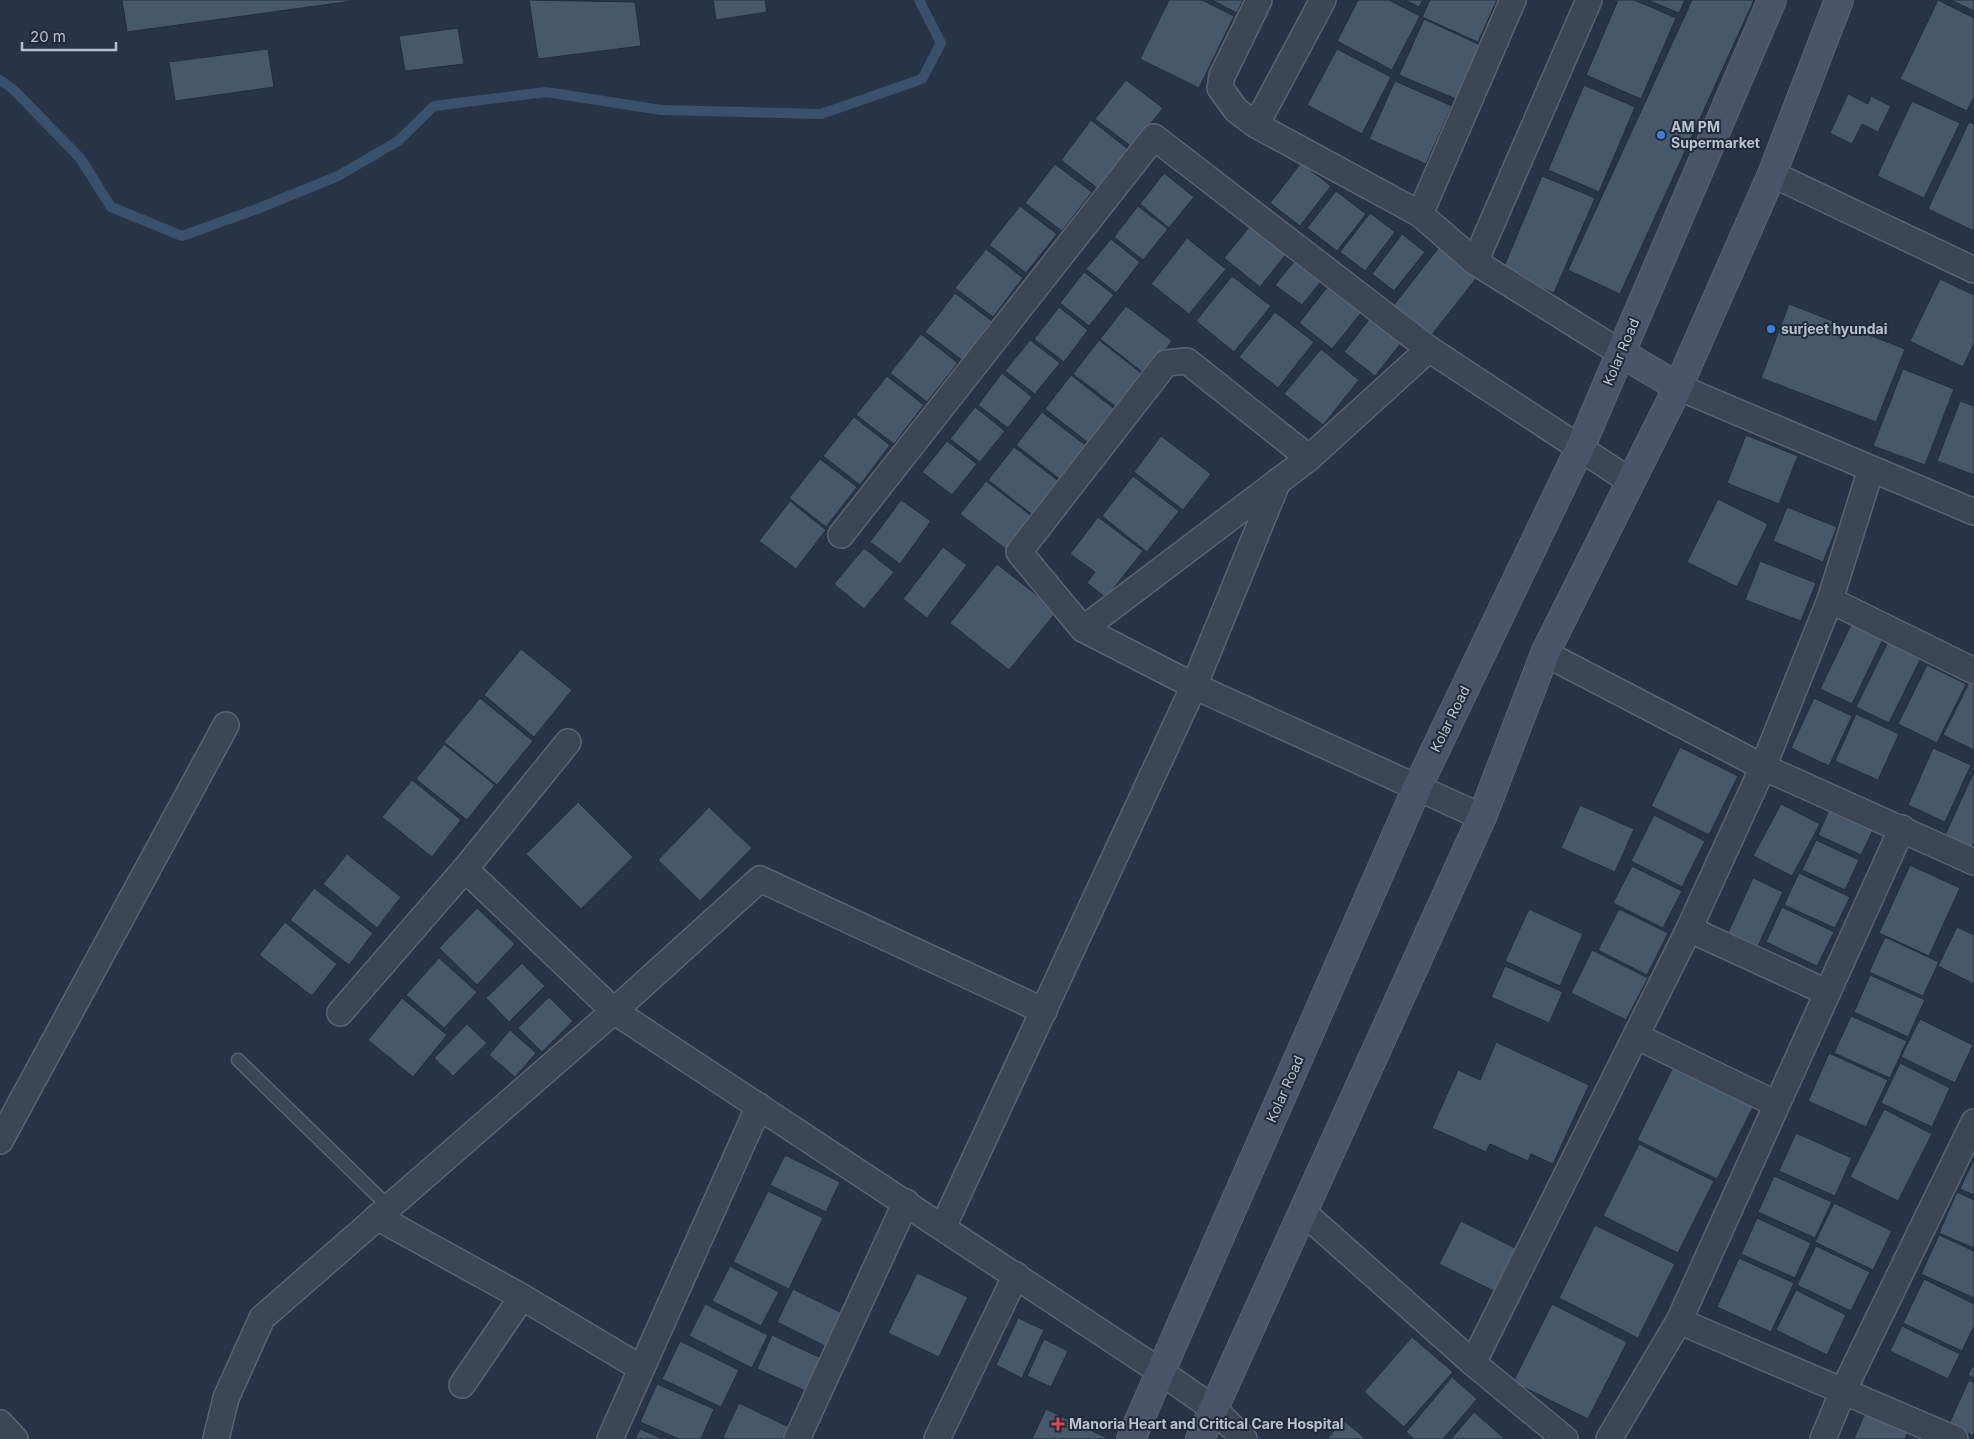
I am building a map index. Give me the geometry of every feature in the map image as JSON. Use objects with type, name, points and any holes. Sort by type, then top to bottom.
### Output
[{"type":"main road","name":"Kolar Road","points":[[1131,1439],[1417,788],[1580,448],[1772,0]]},
{"type":"main road","points":[[1200,1439],[1482,817],[1546,651],[1678,387],[1772,174],[1839,0]]},
{"type":"main road","points":[[1621,352],[1678,387]]},
{"type":"street","points":[[1259,0],[1222,76],[1220,88],[1236,110],[1256,125],[1420,214],[1475,262],[1621,352]]},
{"type":"street","points":[[1256,125],[1323,0]]},
{"type":"street","points":[[1420,214],[1513,0]]},
{"type":"street","points":[[1475,262],[1590,0]]},
{"type":"street","points":[[841,535],[1154,136],[1429,349],[1630,481]]},
{"type":"street","points":[[1772,174],[1974,270]]},
{"type":"street","points":[[1083,629],[1309,458],[1429,349]]},
{"type":"street","points":[[1309,458],[1187,361],[1166,363],[1019,552],[1083,629],[1194,686],[1482,817]]},
{"type":"street","points":[[1678,387],[1974,512]]},
{"type":"street","points":[[1473,1363],[1689,929],[1763,767],[1830,600],[1871,469]]},
{"type":"street","points":[[943,1227],[1194,686],[1278,481]]},
{"type":"street","points":[[1830,600],[1974,671]]},
{"type":"street","points":[[1546,651],[1552,657],[1763,767],[1974,862]]},
{"type":"street","points":[[0,1141],[226,725]]},
{"type":"street","points":[[340,1012],[465,869],[568,742]]},
{"type":"street","points":[[1609,1439],[1679,1321],[1826,992],[1902,828]]},
{"type":"street","points":[[465,869],[614,1011],[1161,1372],[1214,1409],[1244,1439]]},
{"type":"street","points":[[216,1439],[226,1398],[262,1318],[614,1011],[760,879],[1044,1010]]},
{"type":"street","points":[[1689,929],[1826,992]]},
{"type":"street","points":[[1636,1036],[1776,1104]]},
{"type":"street","points":[[610,1439],[759,1106]]},
{"type":"street","points":[[1823,1439],[1843,1391],[1974,1122]]},
{"type":"street","points":[[797,1439],[906,1202]]},
{"type":"street","points":[[383,1212],[641,1368]]},
{"type":"street","points":[[1303,1212],[1473,1363],[1565,1439]]},
{"type":"street","points":[[937,1439],[1016,1275]]},
{"type":"street","points":[[462,1385],[522,1297]]},
{"type":"street","points":[[1679,1321],[1955,1439]]},
{"type":"street","points":[[0,1423],[15,1439]]},
{"type":"lane","points":[[238,1060],[383,1212]]},
{"type":"building","points":[[122,0],[360,0],[127,32]]},
{"type":"building","points":[[529,0],[635,2],[641,46],[538,59]]},
{"type":"building","points":[[713,0],[765,0],[767,12],[716,20]]},
{"type":"building","points":[[1169,0],[1202,0],[1234,16],[1199,88],[1140,59]]},
{"type":"building","points":[[1212,0],[1243,0],[1237,13]]},
{"type":"building","points":[[1358,0],[1389,0],[1420,16],[1392,70],[1337,41]]},
{"type":"building","points":[[1405,0],[1423,0],[1419,7]]},
{"type":"building","points":[[1430,0],[1497,0],[1478,42],[1422,17]]},
{"type":"building","points":[[1618,0],[1634,0],[1676,18],[1641,99],[1586,75]]},
{"type":"building","points":[[1648,0],[1685,0],[1679,13]]},
{"type":"building","name":"AM PM Supermarket","points":[[1692,0],[1754,0],[1620,294],[1568,270]]},
{"type":"building","points":[[1938,0],[1974,18],[1974,97],[1967,111],[1900,79]]},
{"type":"building","points":[[1951,0],[1974,0],[1974,11]]},
{"type":"building","points":[[1424,19],[1480,45],[1456,99],[1399,75]]},
{"type":"building","points":[[458,28],[464,64],[405,71],[399,36]]},
{"type":"building","points":[[268,49],[274,87],[175,101],[169,62]]},
{"type":"building","points":[[1337,49],[1391,77],[1362,134],[1307,105]]},
{"type":"building","points":[[1126,80],[1163,108],[1132,147],[1095,119]]},
{"type":"building","points":[[1395,81],[1452,106],[1426,164],[1369,139]]},
{"type":"building","points":[[1584,85],[1635,107],[1599,192],[1548,170]]},
{"type":"building","points":[[1848,94],[1868,104],[1871,96],[1891,106],[1878,132],[1862,124],[1852,144],[1830,133]]},
{"type":"building","points":[[1912,101],[1960,123],[1924,198],[1877,176]]},
{"type":"building","points":[[1091,120],[1128,149],[1097,188],[1061,160]]},
{"type":"building","points":[[1969,122],[1974,124],[1974,231],[1928,209]]},
{"type":"building","points":[[1301,163],[1331,186],[1300,226],[1270,203]]},
{"type":"building","points":[[1055,164],[1092,192],[1062,231],[1025,203]]},
{"type":"building","points":[[1164,173],[1194,197],[1169,228],[1140,204]]},
{"type":"building","points":[[1542,176],[1595,198],[1554,293],[1502,271]]},
{"type":"building","points":[[1336,191],[1366,214],[1337,251],[1307,228]]},
{"type":"building","points":[[1020,206],[1057,234],[1026,273],[989,245]]},
{"type":"building","points":[[1138,206],[1168,229],[1143,260],[1114,237]]},
{"type":"building","points":[[1370,213],[1395,232],[1365,271],[1340,252]]},
{"type":"building","points":[[1251,225],[1287,253],[1260,287],[1224,258]]},
{"type":"building","points":[[1402,234],[1425,252],[1394,291],[1372,274]]},
{"type":"building","points":[[1187,238],[1226,269],[1189,314],[1151,284]]},
{"type":"building","points":[[1111,239],[1140,262],[1116,293],[1086,269]]},
{"type":"building","points":[[1440,246],[1478,276],[1431,336],[1393,306]]},
{"type":"building","points":[[986,249],[1023,278],[993,317],[955,288]]},
{"type":"building","points":[[1297,258],[1323,279],[1302,305],[1275,285]]},
{"type":"building","points":[[1084,272],[1114,295],[1089,326],[1060,303]]},
{"type":"building","points":[[1232,276],[1271,306],[1234,352],[1196,321]]},
{"type":"building","points":[[1940,279],[1974,295],[1974,343],[1963,367],[1910,341]]},
{"type":"building","points":[[1329,285],[1362,312],[1332,349],[1299,323]]},
{"type":"building","points":[[955,293],[992,321],[962,360],[925,332]]},
{"type":"building","points":[[1789,304],[1905,349],[1876,422],[1761,378]]},
{"type":"building","points":[[1126,306],[1172,341],[1146,375],[1100,339]]},
{"type":"building","points":[[1059,307],[1088,330],[1064,362],[1034,339]]},
{"type":"building","points":[[1275,312],[1314,342],[1278,388],[1239,357]]},
{"type":"building","points":[[1374,313],[1405,338],[1375,376],[1344,352]]},
{"type":"building","points":[[921,334],[958,363],[927,402],[890,373]]},
{"type":"building","points":[[1030,340],[1060,363],[1035,394],[1005,371]]},
{"type":"building","points":[[1099,340],[1145,376],[1119,409],[1073,374]]},
{"type":"building","points":[[1321,349],[1359,380],[1323,425],[1284,394]]},
{"type":"building","points":[[1903,369],[1954,389],[1925,465],[1873,446]]},
{"type":"building","points":[[1002,373],[1032,397],[1008,428],[978,405]]},
{"type":"building","points":[[1071,375],[1117,411],[1091,445],[1045,409]]},
{"type":"building","points":[[887,376],[924,405],[894,444],[856,415]]},
{"type":"building","points":[[1960,401],[1974,406],[1974,475],[1937,461]]},
{"type":"building","points":[[975,407],[1005,431],[980,462],[950,439]]},
{"type":"building","points":[[1042,412],[1088,447],[1062,481],[1016,445]]},
{"type":"building","points":[[854,417],[890,445],[860,485],[823,456]]},
{"type":"building","points":[[1746,435],[1798,456],[1779,504],[1727,483]]},
{"type":"building","points":[[1161,436],[1211,474],[1183,510],[1134,472]]},
{"type":"building","points":[[947,441],[977,464],[952,495],[922,472]]},
{"type":"building","points":[[1014,447],[1060,482],[1034,516],[988,480]]},
{"type":"building","points":[[820,459],[857,487],[826,527],[789,498]]},
{"type":"building","points":[[1133,476],[1179,511],[1147,552],[1102,516]]},
{"type":"building","points":[[986,481],[1033,517],[1007,550],[960,514]]},
{"type":"building","points":[[1718,499],[1768,524],[1737,587],[1687,562]]},
{"type":"building","points":[[901,500],[931,521],[900,564],[870,542]]},
{"type":"building","points":[[790,501],[826,530],[796,569],[759,541]]},
{"type":"building","points":[[1787,507],[1837,527],[1823,562],[1773,541]]},
{"type":"building","points":[[1098,517],[1143,551],[1106,598],[1087,583],[1095,572],[1070,554]]},
{"type":"building","points":[[943,547],[967,565],[927,618],[903,599]]},
{"type":"building","points":[[864,548],[894,572],[864,609],[834,584]]},
{"type":"building","points":[[1760,561],[1816,583],[1801,621],[1745,600]]},
{"type":"building","points":[[997,564],[1057,611],[1009,670],[950,623]]},
{"type":"building","points":[[1852,623],[1883,639],[1852,704],[1820,689]]},
{"type":"building","points":[[1888,642],[1921,658],[1889,723],[1856,707]]},
{"type":"building","points":[[521,649],[572,690],[534,737],[484,695]]},
{"type":"building","points":[[1927,665],[1966,684],[1937,743],[1898,724]]},
{"type":"building","points":[[1974,673],[1974,750],[1943,735]]},
{"type":"building","points":[[480,698],[533,741],[497,785],[444,742]]},
{"type":"building","points":[[1814,698],[1852,716],[1829,766],[1791,748]]},
{"type":"building","points":[[1856,714],[1899,734],[1878,780],[1835,761]]},
{"type":"building","points":[[444,744],[495,785],[467,820],[416,779]]},
{"type":"building","points":[[1680,747],[1738,776],[1709,835],[1651,806]]},
{"type":"building","points":[[1933,748],[1971,765],[1945,822],[1908,805]]},
{"type":"building","points":[[1974,772],[1974,843],[1972,847],[1945,835]]},
{"type":"building","points":[[412,780],[461,820],[432,857],[382,817]]},
{"type":"building","points":[[578,802],[633,857],[581,909],[526,854]]},
{"type":"building","points":[[1781,804],[1820,824],[1792,876],[1753,856]]},
{"type":"building","points":[[1580,805],[1634,829],[1615,872],[1561,848]]},
{"type":"building","points":[[709,807],[752,848],[700,901],[658,860]]},
{"type":"building","points":[[1829,810],[1873,830],[1861,855],[1818,835]]},
{"type":"building","points":[[1654,815],[1705,841],[1682,887],[1631,861]]},
{"type":"building","points":[[1816,840],[1859,860],[1845,890],[1802,870]]},
{"type":"building","points":[[347,854],[401,897],[377,928],[323,884]]},
{"type":"building","points":[[1910,865],[1960,888],[1929,956],[1879,933]]},
{"type":"building","points":[[1632,866],[1682,891],[1663,928],[1613,903]]},
{"type":"building","points":[[1799,873],[1850,897],[1835,928],[1784,905]]},
{"type":"building","points":[[1753,878],[1783,892],[1756,950],[1726,937]]},
{"type":"building","points":[[314,888],[373,933],[349,965],[290,920]]},
{"type":"building","points":[[1782,907],[1834,932],[1817,966],[1766,942]]},
{"type":"building","points":[[477,908],[515,944],[477,985],[439,948]]},
{"type":"building","points":[[1529,909],[1583,934],[1560,986],[1505,961]]},
{"type":"building","points":[[1619,909],[1668,933],[1647,975],[1598,950]]},
{"type":"building","points":[[285,922],[337,964],[312,996],[259,955]]},
{"type":"building","points":[[1957,927],[1974,935],[1974,984],[1938,966]]},
{"type":"building","points":[[1885,937],[1939,962],[1923,996],[1869,972]]},
{"type":"building","points":[[1592,950],[1648,978],[1626,1020],[1571,993]]},
{"type":"building","points":[[439,958],[477,992],[444,1028],[406,995]]},
{"type":"building","points":[[522,963],[545,986],[509,1022],[486,998]]},
{"type":"building","points":[[1505,966],[1563,992],[1549,1023],[1491,997]]},
{"type":"building","points":[[1870,975],[1925,1000],[1908,1037],[1854,1012]]},
{"type":"building","points":[[549,997],[573,1021],[542,1052],[518,1028]]},
{"type":"building","points":[[402,998],[447,1035],[413,1077],[368,1040]]},
{"type":"building","points":[[1851,1016],[1907,1041],[1890,1078],[1834,1053]]},
{"type":"building","points":[[1920,1019],[1973,1045],[1955,1083],[1901,1057]]},
{"type":"building","points":[[467,1024],[487,1043],[453,1076],[434,1058]]},
{"type":"building","points":[[510,1030],[536,1053],[515,1077],[489,1055]]},
{"type":"building","points":[[1496,1042],[1589,1085],[1553,1164],[1531,1154],[1528,1161],[1490,1144],[1486,1152],[1432,1128],[1458,1070],[1480,1080]]},
{"type":"building","points":[[1829,1053],[1888,1080],[1866,1127],[1808,1101]]},
{"type":"building","points":[[1900,1063],[1950,1088],[1932,1127],[1881,1103]]},
{"type":"building","points":[[1674,1065],[1754,1105],[1717,1179],[1637,1140]]},
{"type":"building","points":[[1884,1109],[1932,1134],[1898,1201],[1850,1177]]},
{"type":"building","points":[[1796,1133],[1852,1158],[1835,1196],[1779,1171]]},
{"type":"building","points":[[1639,1144],[1714,1181],[1678,1253],[1603,1216]]},
{"type":"building","points":[[785,1155],[840,1182],[826,1212],[770,1185]]},
{"type":"building","points":[[1974,1159],[1974,1195],[1960,1189]]},
{"type":"building","points":[[1774,1176],[1832,1202],[1815,1238],[1758,1212]]},
{"type":"building","points":[[768,1191],[823,1218],[789,1289],[733,1262]]},
{"type":"building","points":[[1957,1192],[1974,1200],[1974,1248],[1939,1233]]},
{"type":"building","points":[[1834,1203],[1892,1231],[1873,1270],[1815,1242]]},
{"type":"building","points":[[1757,1218],[1811,1243],[1795,1278],[1741,1254]]},
{"type":"building","points":[[1461,1221],[1519,1250],[1498,1293],[1439,1264]]},
{"type":"building","points":[[1595,1225],[1675,1264],[1638,1338],[1559,1298]]},
{"type":"building","points":[[1939,1235],[1974,1251],[1974,1298],[1921,1274]]},
{"type":"building","points":[[1816,1246],[1870,1272],[1851,1311],[1797,1285]]},
{"type":"building","points":[[1739,1258],[1794,1283],[1771,1332],[1717,1307]]},
{"type":"building","points":[[730,1266],[779,1292],[761,1326],[712,1301]]},
{"type":"building","points":[[917,1273],[968,1297],[939,1357],[888,1333]]},
{"type":"building","points":[[1924,1279],[1974,1304],[1974,1326],[1962,1351],[1903,1323]]},
{"type":"building","points":[[793,1289],[850,1317],[833,1350],[777,1322]]},
{"type":"building","points":[[1796,1290],[1846,1315],[1827,1355],[1776,1330]]},
{"type":"building","points":[[705,1304],[768,1335],[752,1368],[689,1336]]},
{"type":"building","points":[[1552,1304],[1627,1342],[1588,1419],[1513,1382]]},
{"type":"building","points":[[1018,1318],[1044,1330],[1022,1378],[996,1365]]},
{"type":"building","points":[[1902,1326],[1960,1354],[1948,1379],[1890,1351]]},
{"type":"building","points":[[772,1335],[825,1360],[810,1393],[757,1369]]},
{"type":"building","points":[[1412,1337],[1453,1372],[1404,1427],[1364,1392]]},
{"type":"building","points":[[1044,1339],[1068,1351],[1051,1387],[1027,1376]]},
{"type":"building","points":[[680,1341],[739,1370],[721,1407],[662,1379]]},
{"type":"building","points":[[1974,1364],[1974,1378],[1968,1375]]},
{"type":"building","points":[[1452,1377],[1477,1399],[1443,1439],[1414,1439],[1406,1432]]},
{"type":"building","points":[[1969,1380],[1974,1383],[1974,1436],[1949,1424]]},
{"type":"building","points":[[657,1384],[714,1409],[701,1439],[679,1439],[640,1422]]},
{"type":"building","points":[[739,1403],[791,1428],[785,1439],[727,1439],[723,1437]]},
{"type":"building","name":"Manoria Heart and Critical Care Hospital","points":[[1046,1409],[1109,1439],[1032,1439]]},
{"type":"building","points":[[1866,1411],[1909,1430],[1905,1439],[1854,1439]]},
{"type":"building","points":[[1474,1412],[1505,1439],[1451,1439]]},
{"type":"building","points":[[1343,1420],[1366,1439],[1327,1439]]},
{"type":"building","points":[[640,1429],[663,1439],[635,1439]]},
{"type":"waterway","points":[[0,80],[13,89],[80,158],[111,207],[182,236],[257,209],[338,176],[398,141],[434,106],[546,92],[661,110],[821,114],[922,79],[941,43],[919,0]]},
{"type":"place","name":"AM PM Supermarket","points":[[1661,135]]},
{"type":"place","name":"surjeet hyundai","points":[[1771,329]]},
{"type":"place","name":"Manoria Heart and Critical Care Hospital","points":[[1058,1424]]}]
